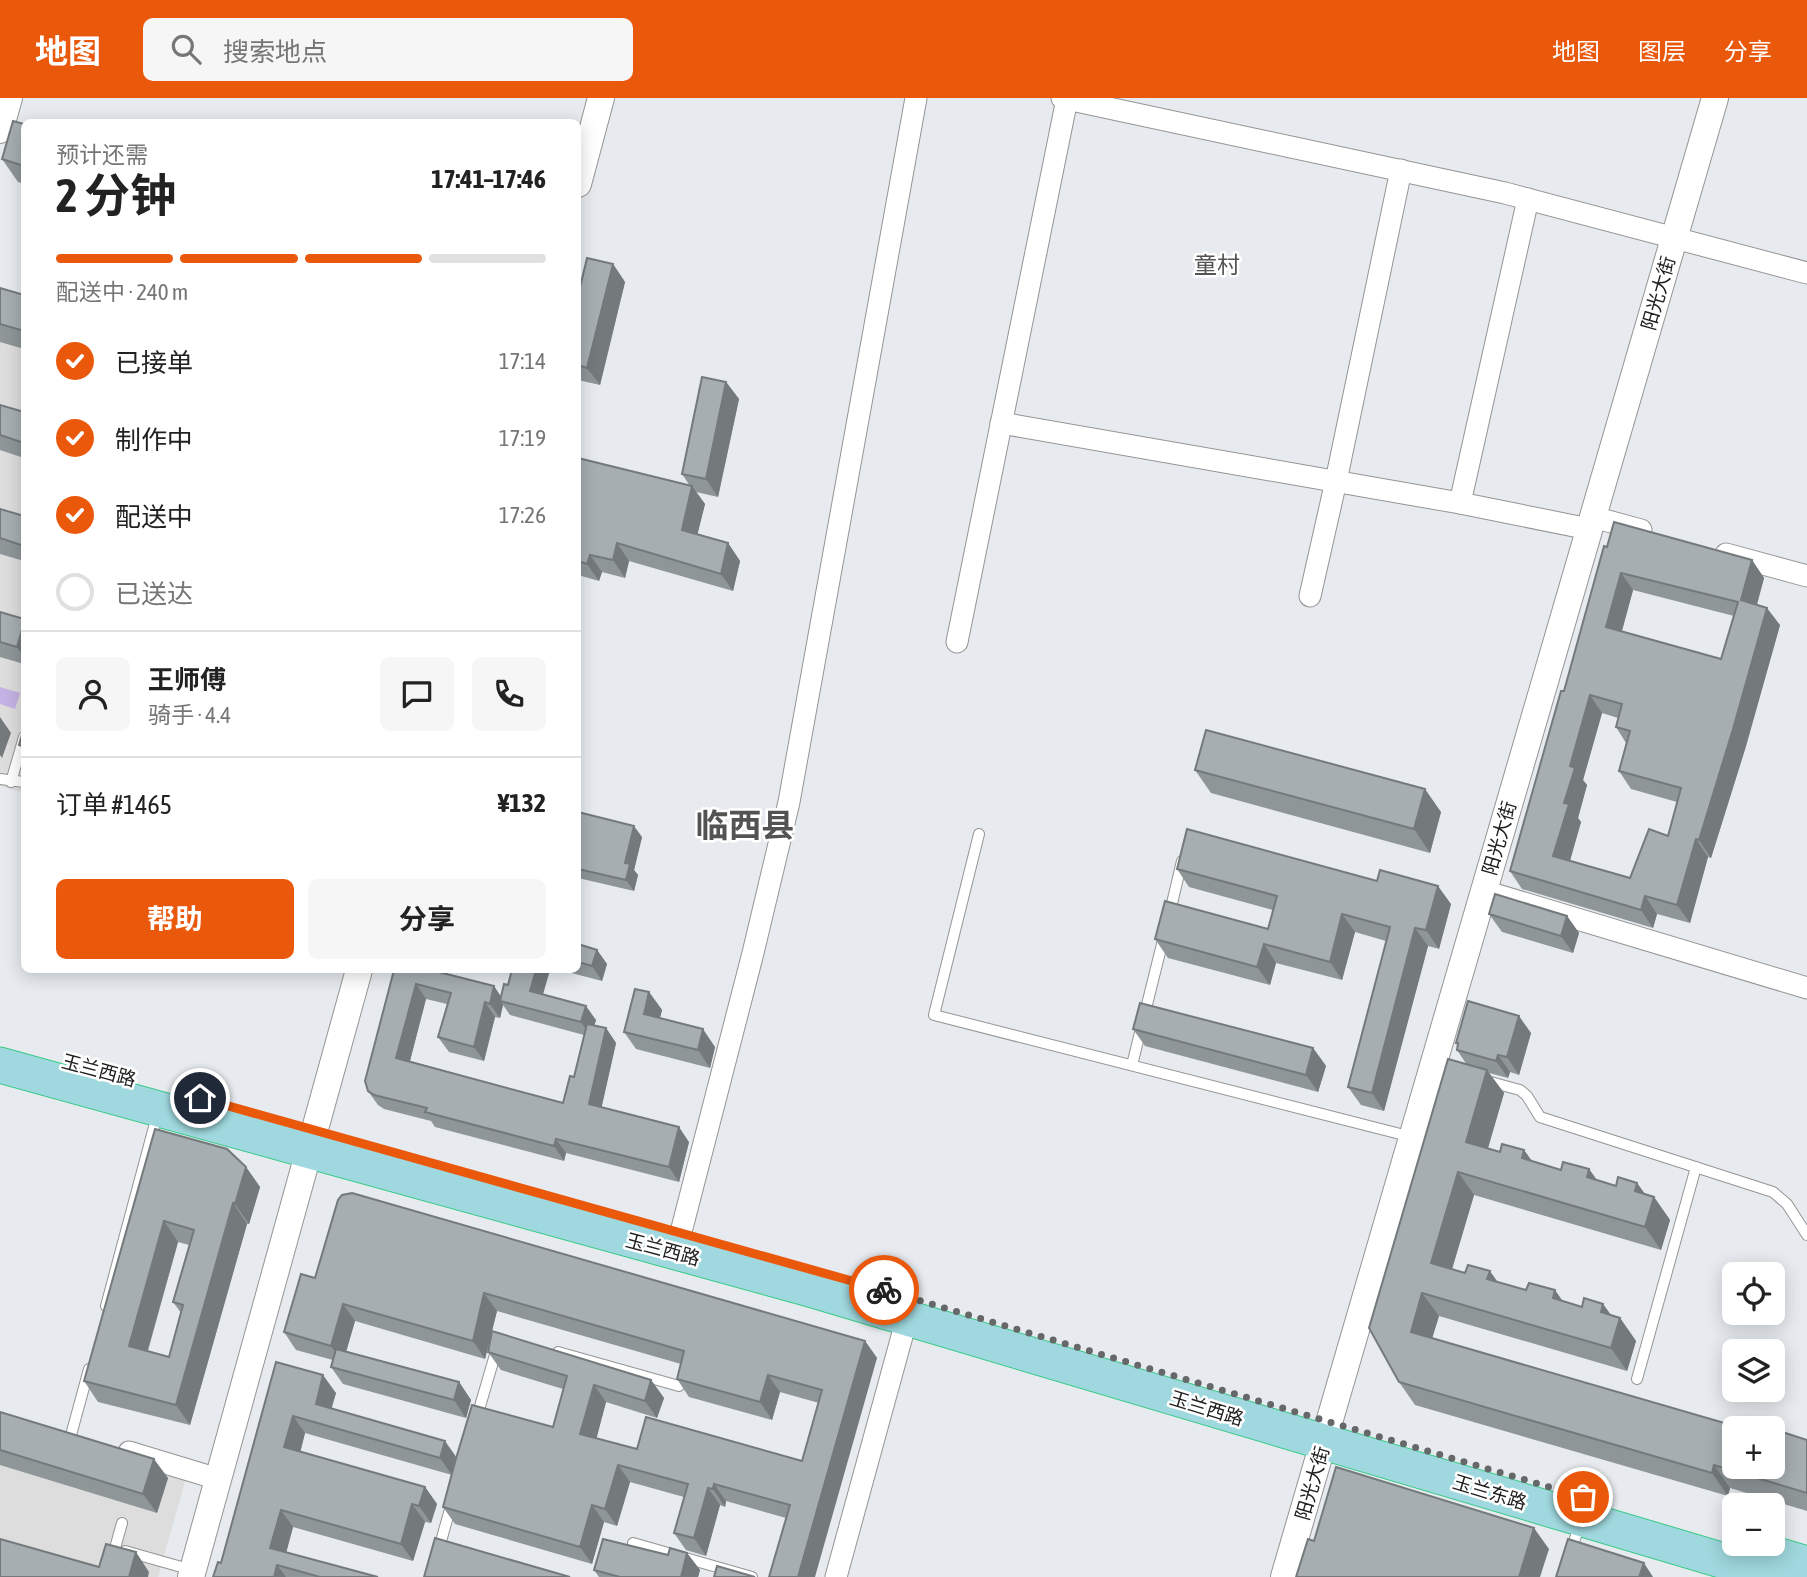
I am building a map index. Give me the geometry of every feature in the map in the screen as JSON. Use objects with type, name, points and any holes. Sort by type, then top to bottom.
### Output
[{"type":"highway","name":"玉兰西路","points":[[0,1043],[312,1140],[907,1318],[1326,1432]]},
{"type":"highway","name":"玉兰西路","points":[[0,1065],[158,1109],[312,1140],[681,1232],[1326,1432]]},
{"type":"highway","name":"玉兰东路","points":[[1326,1432],[1581,1519],[1778,1577]]},
{"type":"highway","name":"玉兰东路","points":[[1326,1432],[1722,1539]]},
{"type":"highway","points":[[1782,1556],[1807,1563]]},
{"type":"street","points":[[0,130],[9,98]]},
{"type":"street","points":[[581,173],[601,98]]},
{"type":"street","points":[[681,1232],[789,802],[916,98]]},
{"type":"street","name":"阳光大街","points":[[1284,1577],[1412,1137],[1439,1067],[1484,891],[1714,98]]},
{"type":"street","points":[[957,642],[1065,99],[1528,199],[1807,273]]},
{"type":"street","points":[[1310,596],[1401,170]]},
{"type":"street","points":[[1460,503],[1528,199]]},
{"type":"street","points":[[1001,422],[1460,503],[1660,535]]},
{"type":"street","points":[[1700,547],[1807,576]]},
{"type":"street","points":[[1484,891],[1807,988]]},
{"type":"street","points":[[192,1574],[358,973]]},
{"type":"street","points":[[836,1577],[907,1318]]},
{"type":"street","points":[[47,1428],[78,1437]]},
{"type":"street","points":[[111,1447],[218,1479]]},
{"type":"lane","points":[[6,781],[21,744]]},
{"type":"lane","points":[[979,834],[934,1015],[1412,1137]]},
{"type":"lane","points":[[1132,1065],[1182,861]]},
{"type":"lane","points":[[1471,1076],[1520,1090],[1540,1117],[1773,1192],[1787,1204],[1807,1235]]},
{"type":"lane","points":[[102,1318],[158,1109]]},
{"type":"lane","points":[[1637,1380],[1696,1167]]},
{"type":"lane","points":[[473,1430],[500,1336]]},
{"type":"lane","points":[[551,1350],[679,1386]]},
{"type":"lane","points":[[78,1437],[92,1357]]},
{"type":"lane","points":[[431,1577],[454,1497]]},
{"type":"lane","points":[[1562,1577],[1581,1519]]},
{"type":"lane","points":[[107,1577],[122,1523]]},
{"type":"lane","points":[[633,1543],[752,1577]]},
{"type":"lane","points":[[115,1548],[192,1574]]},
{"type":"shaded area","points":[[0,303],[21,308],[21,792],[0,786]]},
{"type":"shaded area","points":[[0,687],[20,693],[15,709],[0,704]]},
{"type":"shaded area","points":[[0,1422],[187,1475],[158,1577],[0,1577]]},
{"type":"building","points":[[13,121],[21,123],[21,165],[2,159]]},
{"type":"building","points":[[587,258],[613,264],[587,368],[581,366],[581,283]]},
{"type":"building","points":[[0,288],[21,294],[21,330],[0,324]]},
{"type":"building","points":[[702,377],[726,382],[706,479],[682,474]]},
{"type":"building","points":[[0,405],[21,411],[21,442],[0,435]]},
{"type":"building","points":[[581,459],[692,486],[682,530],[728,543],[721,574],[617,543],[613,560],[590,555],[587,564],[581,562]]},
{"type":"building","points":[[0,509],[21,515],[21,545],[0,538]]},
{"type":"building","points":[[1614,522],[1752,560],[1741,600],[1767,608],[1733,729],[1677,905],[1645,896],[1641,910],[1510,871],[1604,546],[1607,547]],"holes":[[[1621,573],[1738,602],[1721,659],[1606,627]],[[1590,695],[1622,704],[1616,727],[1630,731],[1619,771],[1681,788],[1668,836],[1649,829],[1630,878],[1553,856],[1569,804],[1564,803],[1575,768],[1570,766]]]},
{"type":"building","points":[[0,612],[21,618],[17,647],[0,642]]},
{"type":"building","points":[[1206,730],[1425,789],[1414,829],[1195,770]]},
{"type":"building","points":[[581,813],[634,826],[625,863],[630,864],[626,880],[581,870]]},
{"type":"building","points":[[1187,829],[1377,881],[1380,870],[1438,886],[1426,930],[1415,928],[1372,1093],[1348,1087],[1390,927],[1342,914],[1330,962],[1264,944],[1257,967],[1155,939],[1165,901],[1268,929],[1277,896],[1177,869]]},
{"type":"building","points":[[1495,894],[1567,916],[1561,936],[1489,914]]},
{"type":"building","points":[[581,945],[597,950],[592,966],[581,963]]},
{"type":"building","points":[[393,973],[443,973],[494,986],[490,1004],[485,1002],[474,1047],[438,1037],[451,993],[416,984],[396,1058],[563,1103],[570,1076],[574,1077],[587,1024],[606,1028],[589,1104],[679,1127],[669,1167],[556,1139],[554,1146],[425,1112],[427,1108],[374,1095],[368,1091],[365,1081]]},
{"type":"building","points":[[511,973],[535,973],[530,991],[586,1006],[581,1022],[500,1001],[504,984],[508,985]]},
{"type":"building","points":[[635,989],[649,992],[644,1014],[703,1029],[698,1050],[624,1032]]},
{"type":"building","points":[[1468,1001],[1519,1016],[1507,1057],[1498,1055],[1496,1061],[1457,1050],[1456,1043]]},
{"type":"building","points":[[1140,1003],[1313,1048],[1306,1075],[1133,1029]]},
{"type":"building","points":[[1448,1059],[1487,1070],[1466,1142],[1500,1152],[1502,1144],[1524,1150],[1522,1158],[1561,1170],[1563,1162],[1589,1169],[1587,1177],[1616,1186],[1618,1177],[1637,1183],[1635,1191],[1654,1197],[1645,1227],[1458,1172],[1431,1263],[1465,1273],[1468,1265],[1490,1271],[1487,1279],[1526,1290],[1529,1283],[1555,1290],[1553,1298],[1582,1307],[1584,1298],[1603,1304],[1601,1312],[1620,1318],[1611,1348],[1422,1293],[1411,1332],[1722,1422],[1722,1467],[1714,1465],[1712,1473],[1399,1382],[1369,1328]]},
{"type":"building","points":[[155,1129],[227,1149],[246,1167],[235,1204],[233,1203],[176,1405],[84,1381]],"holes":[[[164,1221],[194,1230],[173,1302],[183,1305],[169,1357],[129,1346]]]},
{"type":"building","points":[[352,1193],[865,1341],[798,1577],[769,1577],[790,1505],[714,1484],[713,1489],[708,1488],[694,1538],[674,1533],[688,1484],[618,1465],[605,1509],[592,1505],[580,1547],[443,1507],[472,1405],[553,1427],[567,1376],[488,1352],[492,1331],[651,1380],[645,1401],[594,1385],[580,1434],[637,1449],[646,1417],[802,1461],[822,1390],[768,1375],[760,1402],[677,1379],[684,1351],[484,1293],[473,1341],[343,1304],[331,1346],[284,1332],[301,1274],[315,1278],[338,1200],[342,1195]]},
{"type":"building","points":[[336,1349],[459,1382],[454,1400],[331,1367]]},
{"type":"building","points":[[276,1362],[323,1375],[316,1404],[445,1441],[440,1458],[293,1416],[284,1447],[425,1487],[419,1506],[412,1504],[401,1544],[281,1510],[270,1548],[378,1577],[320,1577],[277,1565],[274,1577],[213,1577],[218,1562],[221,1563]]},
{"type":"building","points":[[0,1412],[154,1459],[143,1494],[0,1450]]},
{"type":"building","points":[[1785,1433],[1807,1440],[1807,1493],[1760,1479],[1785,1479]]},
{"type":"building","points":[[1336,1467],[1534,1528],[1519,1577],[1296,1577],[1308,1539],[1314,1541]]},
{"type":"building","points":[[435,1538],[570,1577],[424,1577]]},
{"type":"building","points":[[0,1539],[99,1567],[106,1544],[136,1552],[129,1577],[0,1577]]},
{"type":"building","points":[[603,1539],[668,1555],[670,1548],[687,1553],[681,1577],[620,1577],[594,1570]]},
{"type":"building","points":[[1568,1539],[1644,1563],[1639,1577],[1556,1577]]},
{"type":"building","points":[[717,1566],[755,1577],[714,1577]]},
{"type":"way so far","points":[[884,1290],[1583,1497]]},
{"type":"district","name":"童村","points":[[1217,265]]},
{"type":"district","name":"临西县","points":[[745,825]]},
{"type":"route","points":[[200,1098],[884,1290]]}]
